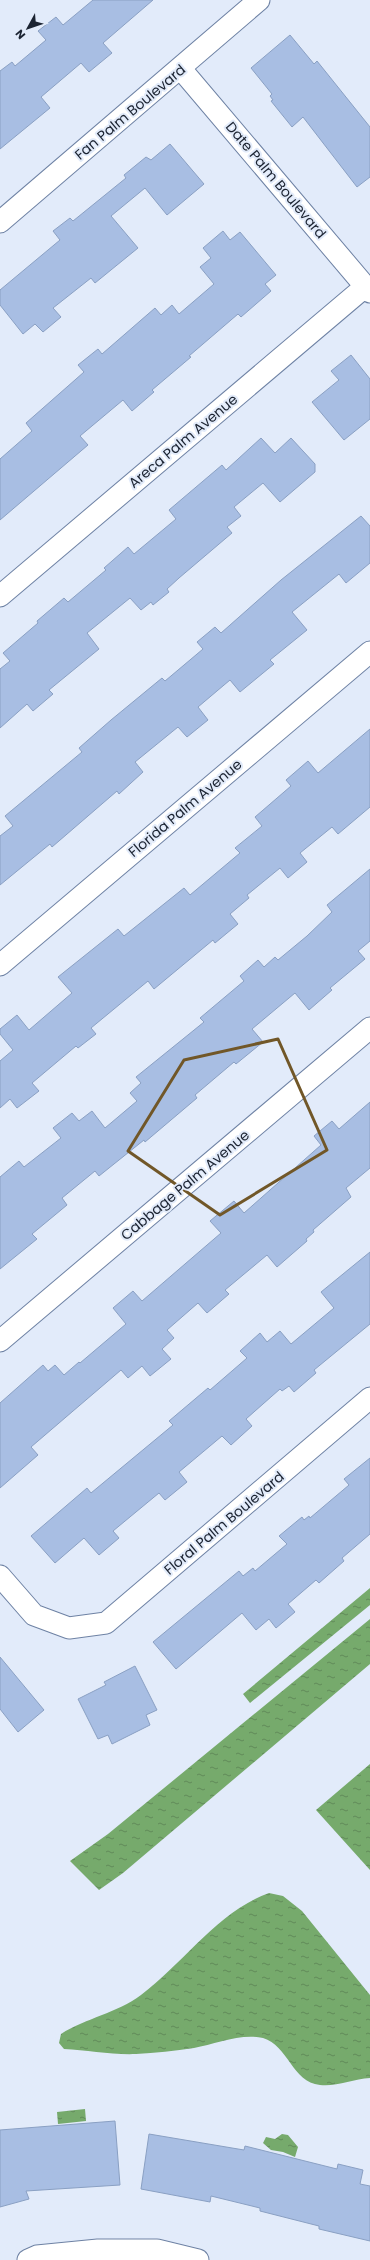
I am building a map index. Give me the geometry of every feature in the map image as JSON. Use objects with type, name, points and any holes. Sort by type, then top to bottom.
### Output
[{"type":"street","name":"Fan Palm Boulevard","points":[[0,222],[181,69],[259,0]]},
{"type":"street","name":"Date Palm Boulevard","points":[[181,69],[368,289]]},
{"type":"street","name":"Areca Palm Avenue","points":[[0,596],[368,289]]},
{"type":"street","name":"Florida Palm Avenue","points":[[0,965],[370,652]]},
{"type":"street","name":"Cabbage Palm Avenue","points":[[0,1341],[370,1028]]},
{"type":"street","name":"Floral Palm Boulevard","points":[[0,1576],[34,1615],[69,1628],[106,1623],[370,1398]]},
{"type":"street","points":[[28,2260],[37,2256],[105,2250],[157,2250],[198,2260]]},
{"type":"highlighted area","points":[[278,1039],[327,1150],[220,1215],[128,1151],[184,1060]]},
{"type":"water","points":[[370,1588],[370,1605],[250,1703],[243,1694]]},
{"type":"water","points":[[370,1619],[370,1664],[123,1873],[99,1890],[70,1861],[108,1834]]},
{"type":"water","points":[[370,1764],[370,1870],[316,1810]]},
{"type":"water","points":[[269,1893],[283,1896],[302,1911],[370,1995],[370,2078],[332,2085],[320,2085],[311,2082],[296,2071],[279,2048],[263,2038],[255,2037],[237,2038],[187,2049],[136,2054],[118,2054],[64,2049],[59,2043],[61,2034],[71,2028],[112,2011],[141,1995],[233,1912]]},
{"type":"water","points":[[85,2109],[86,2121],[58,2124],[57,2112]]},
{"type":"water","points":[[282,2134],[288,2135],[298,2147],[295,2157],[283,2152],[271,2150],[263,2143],[266,2137],[275,2139]]},
{"type":"building","points":[[93,0],[153,0],[103,43],[112,53],[89,72],[81,63],[41,97],[50,108],[0,149],[0,71],[12,62],[15,66],[46,40],[38,31],[56,17],[63,25]]},
{"type":"building","points":[[290,35],[314,64],[317,61],[370,127],[370,177],[357,187],[303,117],[292,127],[271,101],[273,100],[270,96],[272,94],[251,68]]},
{"type":"building","points":[[170,144],[204,184],[167,215],[145,188],[111,216],[138,248],[95,283],[91,278],[53,308],[61,317],[43,332],[35,324],[23,334],[0,305],[0,290],[60,240],[53,231],[70,218],[73,221],[126,178],[124,175],[146,157],[151,160]]},
{"type":"building","points":[[223,231],[230,240],[240,232],[276,275],[265,284],[271,291],[241,317],[238,314],[189,356],[191,357],[152,390],[154,392],[132,411],[123,400],[80,436],[88,445],[0,520],[0,459],[32,431],[26,423],[84,372],[78,365],[98,349],[102,354],[155,308],[161,315],[172,305],[179,314],[214,284],[200,267],[211,258],[203,248]]},
{"type":"building","points":[[351,355],[370,379],[370,419],[344,440],[312,402],[339,380],[331,371]]},
{"type":"building","points":[[261,438],[275,453],[291,438],[315,464],[315,472],[280,502],[263,483],[234,507],[241,516],[227,527],[232,533],[167,589],[169,592],[153,605],[151,602],[141,610],[130,598],[87,633],[99,649],[49,690],[53,694],[33,711],[27,704],[0,728],[0,669],[10,661],[3,653],[64,598],[68,602],[106,570],[104,568],[128,547],[134,554],[176,519],[169,510],[222,465],[226,470]]},
{"type":"building","points":[[361,516],[370,526],[370,563],[346,583],[339,574],[292,612],[307,630],[270,660],[274,664],[240,692],[230,680],[198,707],[208,720],[187,737],[178,727],[135,762],[143,772],[119,794],[117,791],[52,847],[50,844],[0,885],[0,836],[13,826],[5,816],[82,752],[79,748],[111,720],[162,678],[165,681],[203,649],[197,642],[215,627],[221,633],[281,580]]},
{"type":"building","points":[[370,729],[370,807],[338,834],[332,827],[300,853],[307,862],[288,878],[280,868],[247,895],[249,898],[230,914],[238,924],[215,943],[213,940],[154,989],[148,981],[91,1028],[96,1034],[78,1048],[76,1046],[32,1083],[39,1091],[17,1108],[10,1099],[0,1108],[0,1061],[13,1050],[0,1034],[0,1029],[17,1015],[29,1030],[72,993],[58,977],[118,929],[124,936],[184,888],[190,895],[240,853],[235,848],[262,826],[255,817],[291,786],[286,780],[308,761],[318,773]]},
{"type":"building","points":[[370,869],[370,941],[358,951],[365,959],[330,988],[332,990],[309,1010],[295,993],[252,1029],[263,1042],[236,1064],[234,1062],[195,1095],[197,1098],[145,1142],[144,1140],[99,1176],[95,1171],[62,1198],[67,1205],[32,1234],[37,1239],[0,1269],[0,1177],[19,1161],[24,1167],[61,1138],[53,1128],[72,1113],[79,1121],[92,1111],[105,1128],[137,1101],[130,1093],[141,1083],[136,1077],[204,1022],[200,1018],[244,981],[240,976],[258,960],[264,967],[275,957],[278,960],[307,936],[332,912],[327,905]]},
{"type":"building","points":[[370,1102],[370,1168],[346,1188],[351,1197],[313,1230],[314,1232],[306,1239],[307,1241],[277,1267],[267,1255],[225,1290],[229,1294],[207,1313],[198,1303],[167,1330],[174,1338],[162,1349],[171,1359],[150,1376],[142,1366],[128,1378],[121,1370],[31,1447],[38,1455],[0,1488],[0,1403],[43,1365],[48,1371],[55,1365],[64,1375],[79,1362],[80,1363],[126,1324],[113,1308],[133,1291],[142,1301],[221,1233],[210,1221],[234,1201],[244,1213],[321,1145],[314,1136],[332,1121],[339,1129]]},
{"type":"building","points":[[370,1252],[370,1324],[314,1370],[316,1373],[294,1392],[289,1386],[282,1391],[280,1389],[246,1419],[252,1426],[231,1445],[222,1436],[179,1472],[187,1482],[165,1500],[159,1493],[113,1531],[119,1538],[99,1555],[84,1538],[55,1563],[31,1536],[87,1488],[91,1493],[173,1425],[169,1421],[208,1388],[210,1390],[247,1358],[240,1351],[260,1333],[267,1342],[280,1331],[291,1344],[334,1308],[321,1292]]},
{"type":"building","points":[[370,1458],[370,1534],[342,1558],[344,1561],[319,1583],[316,1580],[288,1604],[295,1612],[276,1628],[269,1619],[256,1630],[242,1613],[176,1669],[153,1642],[239,1571],[243,1576],[253,1568],[255,1571],[287,1544],[279,1536],[302,1517],[304,1520],[309,1516],[310,1518],[349,1485],[344,1479]]},
{"type":"building","points":[[0,1657],[44,1710],[18,1732],[0,1709]]},
{"type":"building","points":[[135,1666],[157,1710],[146,1715],[150,1725],[112,1744],[108,1735],[98,1739],[78,1699],[106,1685],[104,1682]]},
{"type":"building","points":[[115,2121],[120,2185],[26,2191],[29,2199],[0,2207],[0,2130]]},
{"type":"building","points":[[149,2134],[244,2150],[245,2146],[337,2169],[338,2164],[363,2170],[360,2184],[370,2186],[370,2241],[319,2229],[319,2226],[260,2211],[260,2208],[211,2196],[210,2202],[141,2189]]}]
